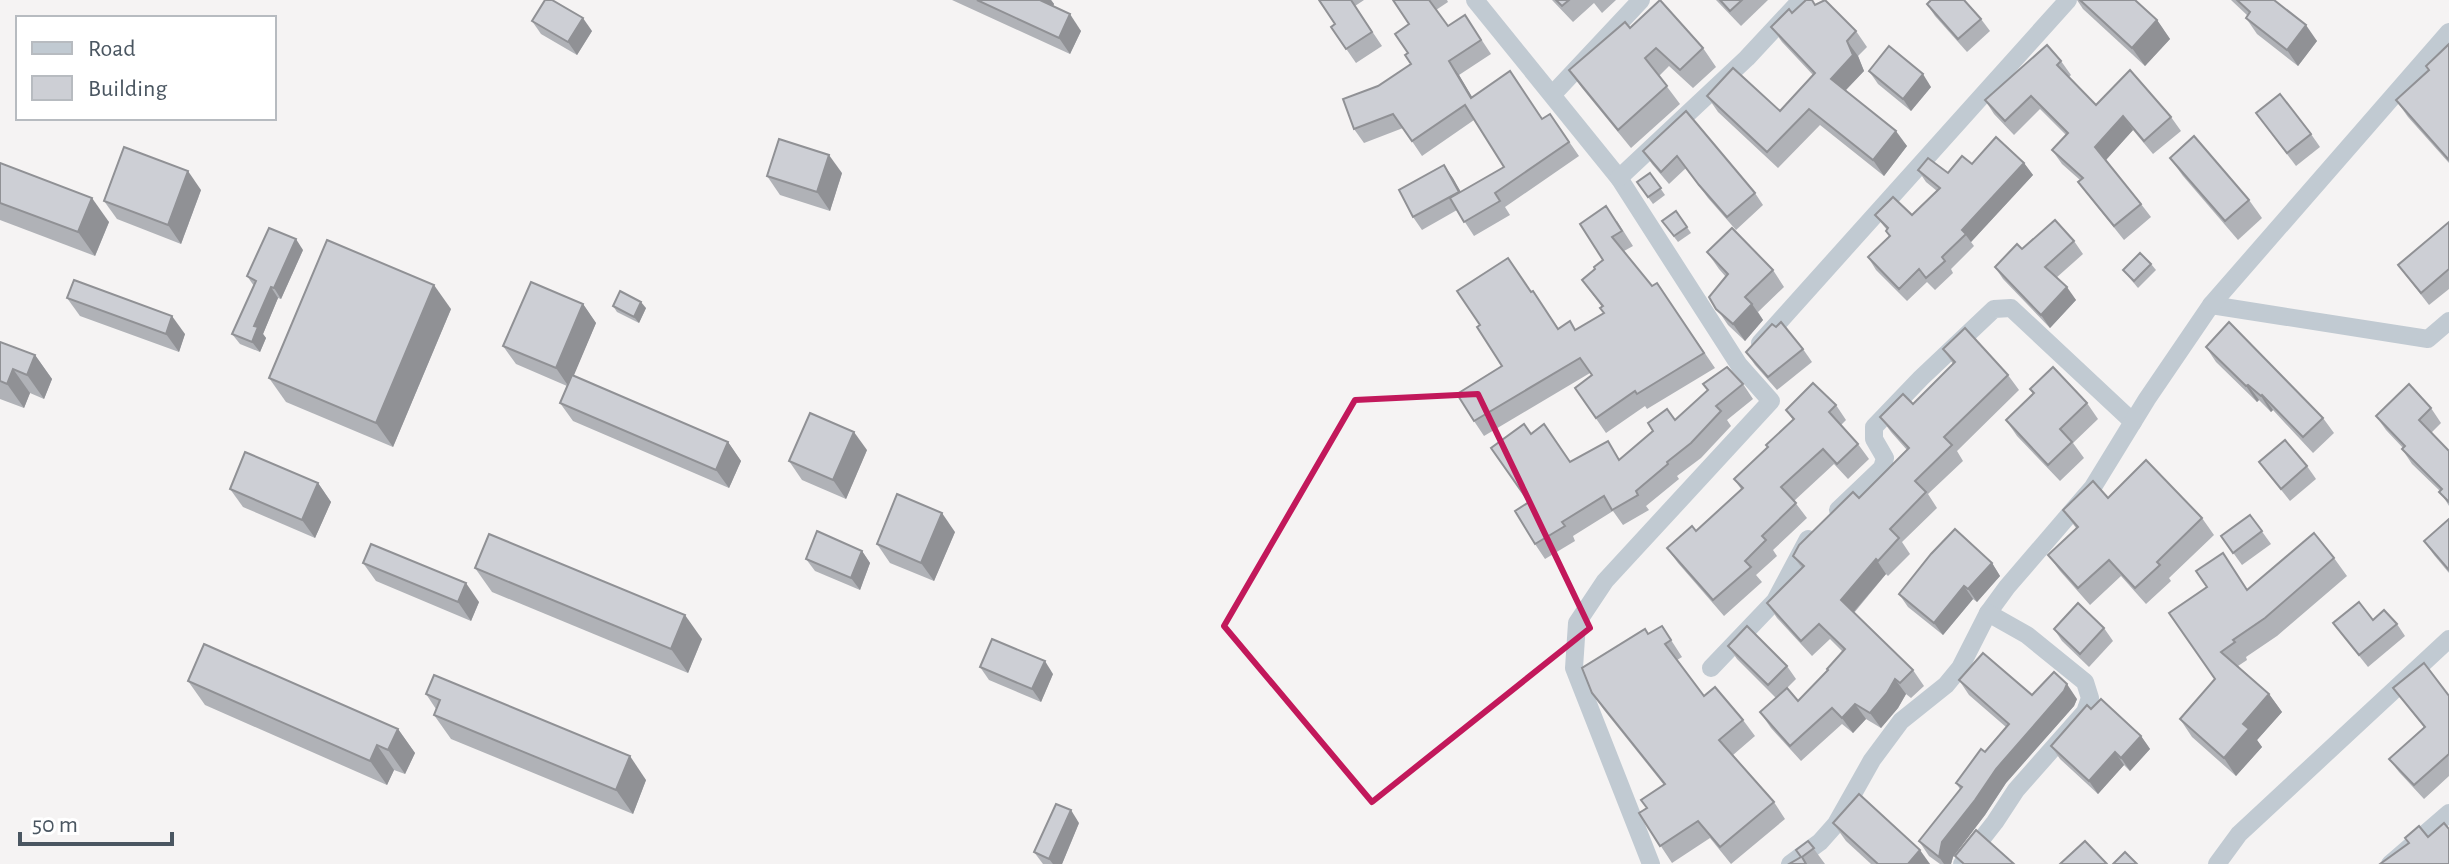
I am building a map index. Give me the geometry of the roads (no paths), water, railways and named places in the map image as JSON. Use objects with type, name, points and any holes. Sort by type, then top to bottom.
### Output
[{"type":"street","points":[[1553,94],[1641,0]]},
{"type":"street","points":[[1619,178],[1747,58],[1801,0]]},
{"type":"street","points":[[1739,365],[2068,0]]},
{"type":"street","points":[[1482,3],[1619,178],[1739,365],[1771,401],[1605,581],[1577,623],[1574,668],[1651,864]]},
{"type":"street","points":[[1790,864],[1820,842],[1836,824],[1872,760],[1901,721],[1946,685],[1960,668],[1988,613],[2093,487],[2211,305],[2449,32]]},
{"type":"street","points":[[2211,305],[2428,339],[2449,321]]},
{"type":"street","points":[[1711,668],[1775,601],[1806,541],[1882,468],[1885,458],[1874,439],[1874,427],[1994,309],[2011,308],[2133,422]]},
{"type":"street","points":[[1962,864],[2016,790],[2085,712],[2090,698],[2085,682],[2027,635],[1988,613]]},
{"type":"street","points":[[2217,864],[2239,834],[2449,639]]},
{"type":"street","points":[[2390,864],[2449,813]]}]
